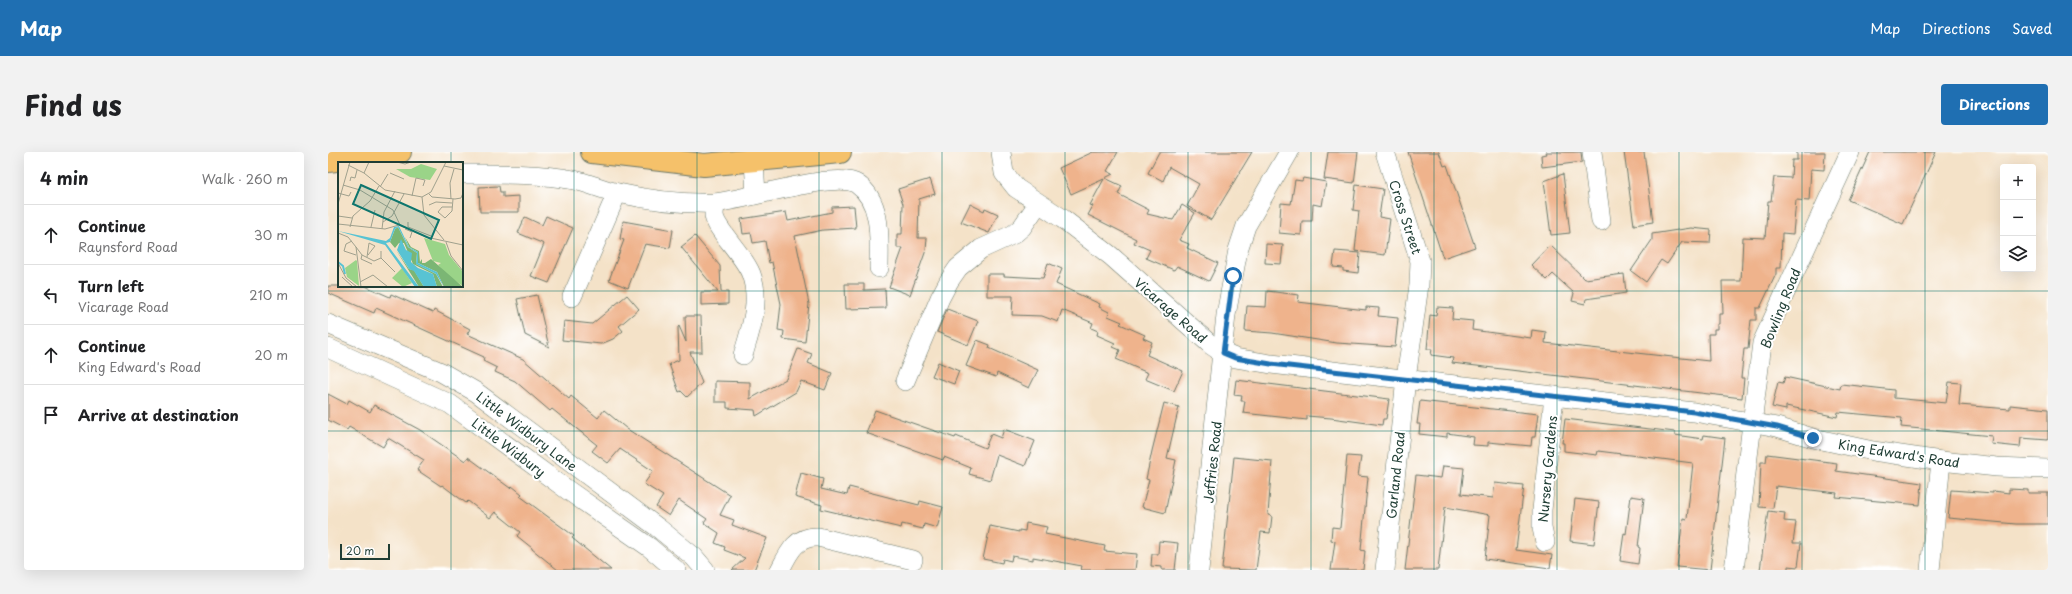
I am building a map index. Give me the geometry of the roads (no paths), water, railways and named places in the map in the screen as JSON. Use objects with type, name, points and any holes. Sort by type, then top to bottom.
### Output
[{"type":"main road","points":[[328,161],[400,152]]},
{"type":"main road","points":[[592,152],[704,165],[840,152]]},
{"type":"street","name":"Vicarage Road","points":[[1001,152],[1002,167],[1009,181],[1038,204],[1063,219],[1111,256],[1198,334],[1223,353],[1248,361],[1694,412],[1752,422]]},
{"type":"street","name":"Jeffries Road","points":[[1200,570],[1223,353],[1233,276],[1244,232],[1256,206],[1289,152]]},
{"type":"street","name":"Cross Street","points":[[1385,152],[1420,261],[1419,285],[1406,379]]},
{"type":"street","points":[[1592,152],[1601,221]]},
{"type":"street","name":"Bowling Road","points":[[1734,570],[1762,342],[1850,152]]},
{"type":"street","points":[[754,161],[756,194]]},
{"type":"street","points":[[463,174],[518,174],[574,180],[617,193],[660,201],[715,203],[827,181],[851,181],[857,184],[864,191],[876,215],[879,228],[879,268]]},
{"type":"street","points":[[572,297],[617,193]]},
{"type":"street","points":[[715,203],[714,216],[717,223],[743,257],[752,276],[754,286],[755,308],[743,355]]},
{"type":"street","points":[[906,381],[949,281],[958,268],[981,249],[1014,234],[1022,227],[1038,204]]},
{"type":"street","name":"Little Widbury Lane","points":[[328,324],[441,372],[476,392],[564,460],[657,527],[694,557],[705,570]]},
{"type":"street","name":"Little Widbury","points":[[328,348],[450,404],[569,491],[649,547],[676,570]]},
{"type":"street","name":"Garland Road","points":[[1385,570],[1406,379]]},
{"type":"street","name":"Nursery Gardens","points":[[1545,542],[1542,528],[1542,510],[1554,396]]},
{"type":"street","name":"King Edward's Road","points":[[1752,422],[1866,449],[1941,461],[1997,467],[2048,469]]},
{"type":"street","points":[[1930,570],[1941,461]]},
{"type":"street","points":[[780,570],[795,544],[809,536],[913,560]]}]
